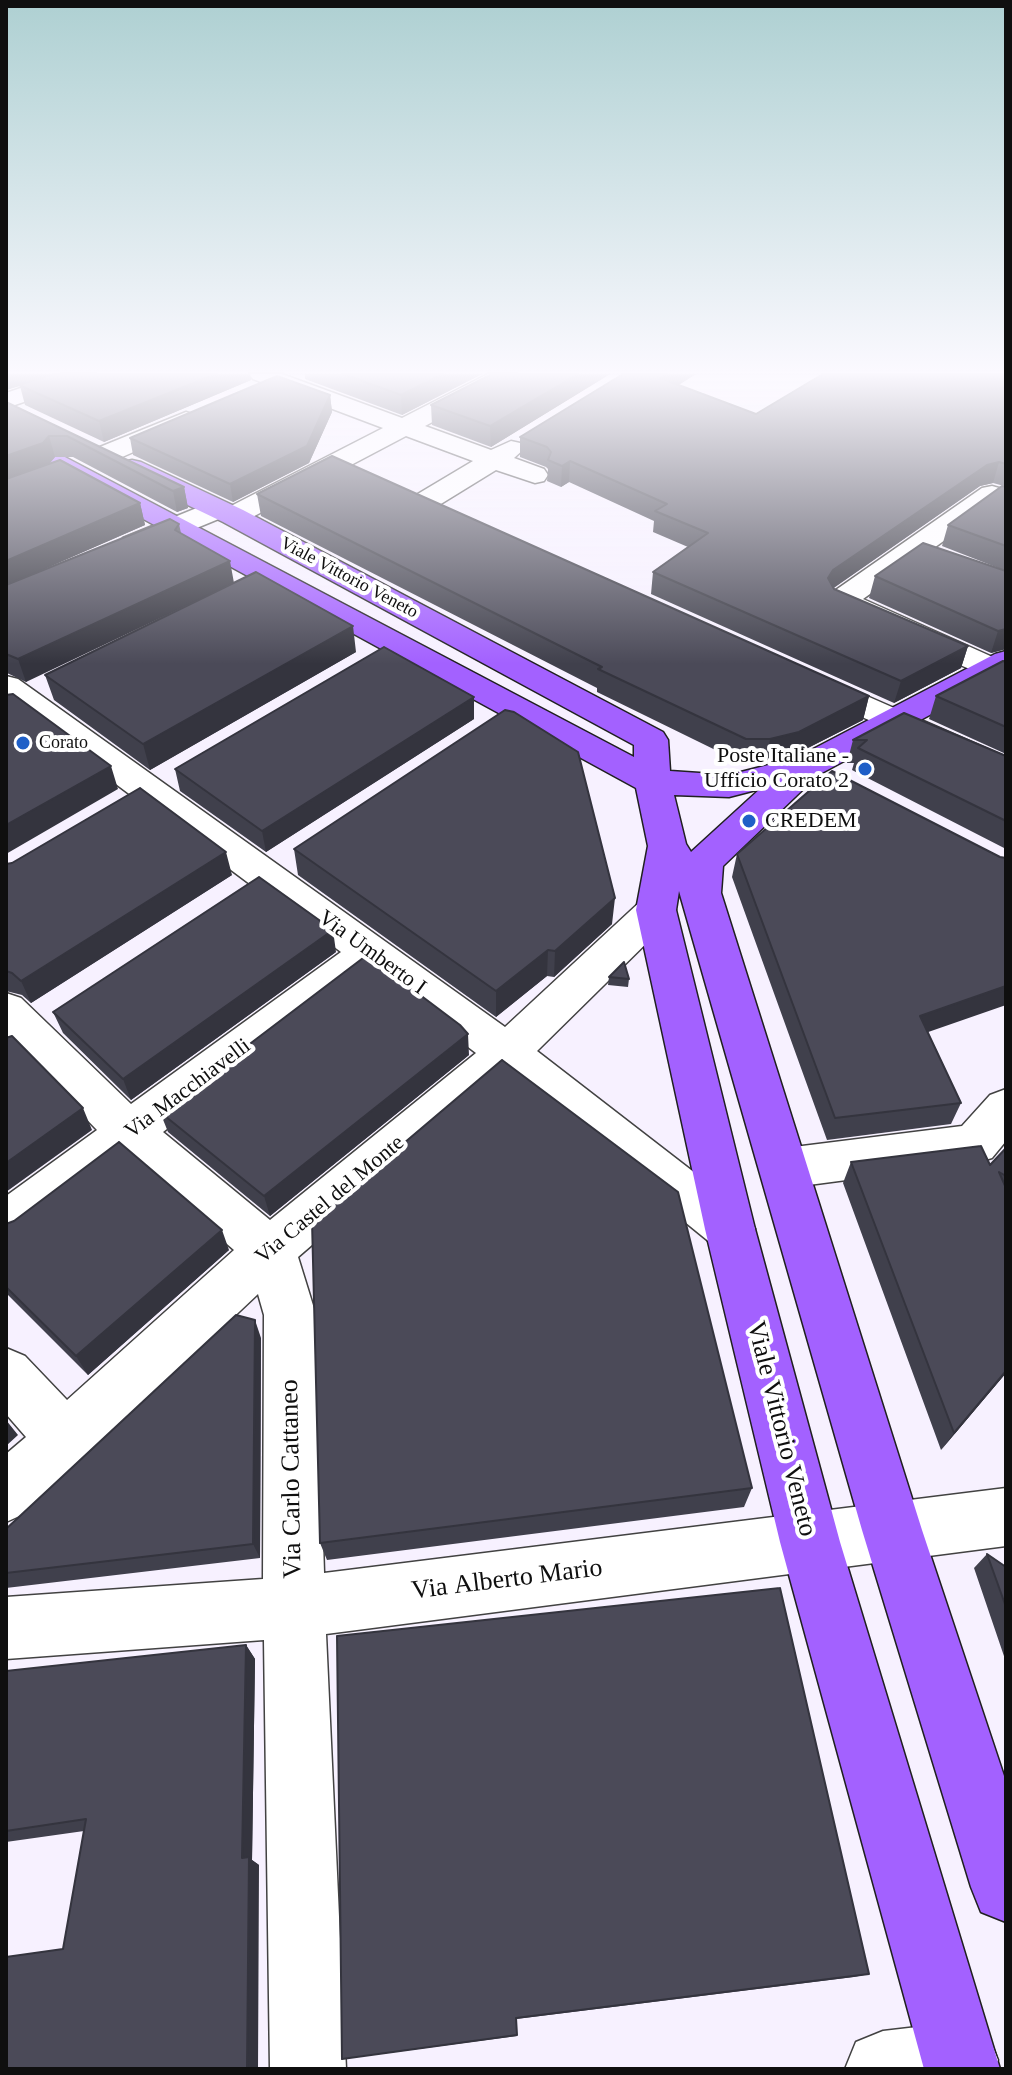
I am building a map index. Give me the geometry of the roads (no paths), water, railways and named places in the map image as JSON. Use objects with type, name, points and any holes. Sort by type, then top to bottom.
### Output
[{"type":"main road","name":"Viale Vittorio Veneto","points":[[53,471],[173,526],[258,584],[399,644],[653,782]]},
{"type":"main road","name":"Viale Vittorio Veneto","points":[[137,471],[226,513],[651,740],[653,782],[667,846],[687,888],[786,1168],[892,1530],[1006,1887]]},
{"type":"main road","name":"Via Castel del Monte","points":[[653,782],[729,786],[808,766],[1002,668]]},
{"type":"main road","name":"Via Castel del Monte","points":[[687,888],[808,766]]},
{"type":"main road","name":"Viale Vittorio Veneto","points":[[687,888],[730,1229],[810,1542],[961,2065]]},
{"type":"street","points":[[104,557],[173,526],[226,513],[315,471]]},
{"type":"street","points":[[348,471],[450,517]]},
{"type":"street","points":[[395,492],[460,471]]},
{"type":"street","points":[[524,471],[535,475]]},
{"type":"street","points":[[1002,668],[841,601],[927,554],[992,494],[1006,499]]},
{"type":"street","points":[[360,667],[399,644]]},
{"type":"street","points":[[780,667],[1006,771]]},
{"type":"street","name":"Via Umberto I","points":[[22,695],[507,1052],[730,1229]]},
{"type":"street","points":[[480,735],[520,708]]},
{"type":"street","points":[[808,766],[850,788]]},
{"type":"street","name":"Via Castel del Monte","points":[[6,1493],[270,1250],[507,1052],[687,888]]},
{"type":"street","name":"Via Macchiavelli","points":[[6,1224],[369,952]]},
{"type":"street","points":[[24,1024],[130,1133],[270,1250]]},
{"type":"street","points":[[786,1168],[975,1144],[1006,1108]]},
{"type":"street","name":"Via Carlo Cattaneo","points":[[270,1250],[290,1315],[294,1607],[308,2069]]},
{"type":"street","points":[[6,1374],[64,1438]]},
{"type":"street","name":"Via Alberto Mario","points":[[6,1628],[294,1607],[1006,1517]]},
{"type":"street","points":[[883,2069],[961,2065]]},
{"type":"place","name":"Corato","points":[[23,743]]},
{"type":"place","name":"Poste Italiane - Ufficio Corato 2","points":[[865,769]]},
{"type":"place","name":"CREDEM","points":[[749,821]]}]
